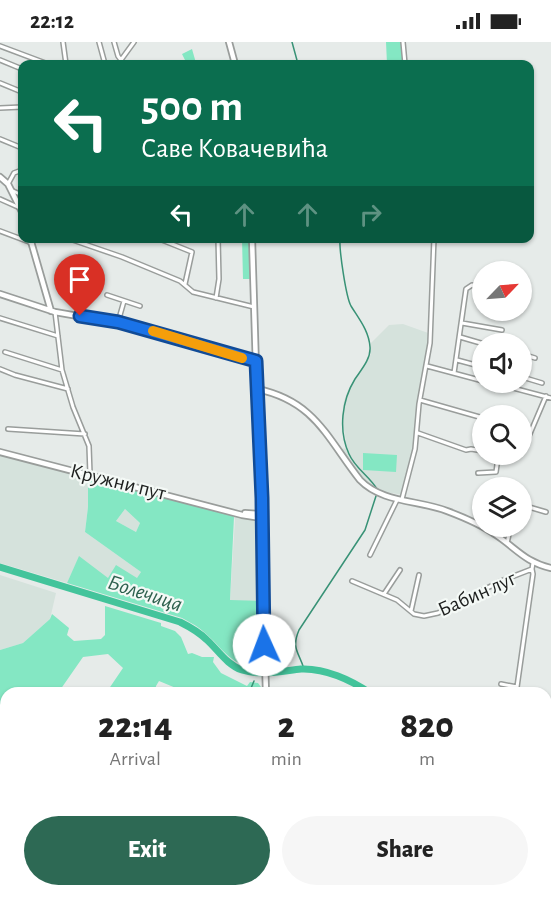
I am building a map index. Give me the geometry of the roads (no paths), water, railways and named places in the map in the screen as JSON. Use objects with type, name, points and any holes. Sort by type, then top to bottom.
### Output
[{"type":"main road","points":[[229,42],[234,60]]},
{"type":"main road","points":[[0,177],[8,184],[18,202]]},
{"type":"main road","points":[[32,243],[53,311]]},
{"type":"main road","points":[[252,243],[262,498],[266,687]]},
{"type":"main road","points":[[0,294],[53,311],[118,322],[256,361]]},
{"type":"main road","points":[[257,388],[282,396],[303,408],[321,426],[363,484],[373,490],[400,499],[435,506],[452,513],[495,534],[533,563],[551,568]]},
{"type":"main road","name":"Кружни пут","points":[[0,452],[236,512],[262,516]]},
{"type":"main road","points":[[262,498],[250,515],[262,528]]},
{"type":"street","points":[[63,42],[65,60]]},
{"type":"street","points":[[99,42],[104,60]]},
{"type":"street","points":[[114,42],[121,60],[134,42]]},
{"type":"street","points":[[403,42],[405,60]]},
{"type":"street","points":[[0,46],[37,60]]},
{"type":"street","points":[[0,60],[18,67]]},
{"type":"street","points":[[0,83],[18,90]]},
{"type":"street","points":[[0,108],[18,107]]},
{"type":"street","points":[[0,138],[18,146]]},
{"type":"street","points":[[8,184],[14,173],[18,172]]},
{"type":"street","points":[[13,191],[18,193]]},
{"type":"street","points":[[0,199],[18,208]]},
{"type":"street","points":[[0,231],[18,237]]},
{"type":"street","points":[[81,243],[122,257],[185,284],[193,292],[254,308]]},
{"type":"street","points":[[170,243],[192,252],[185,284]]},
{"type":"street","points":[[216,298],[219,279],[218,243]]},
{"type":"street","points":[[370,555],[400,499],[412,468],[433,307],[434,243]]},
{"type":"street","points":[[76,315],[88,275]]},
{"type":"street","points":[[454,373],[468,286],[472,285]]},
{"type":"street","points":[[107,295],[140,306]]},
{"type":"street","points":[[118,322],[124,301]]},
{"type":"street","points":[[53,311],[62,370],[90,452],[90,474]]},
{"type":"street","points":[[0,318],[58,336]]},
{"type":"street","points":[[462,323],[502,330]]},
{"type":"street","points":[[460,337],[472,340]]},
{"type":"street","points":[[5,352],[62,370]]},
{"type":"street","points":[[456,360],[472,364]]},
{"type":"street","points":[[426,366],[472,378]]},
{"type":"street","points":[[0,369],[68,389]]},
{"type":"street","points":[[532,380],[542,383]]},
{"type":"street","points":[[532,392],[551,398]]},
{"type":"street","points":[[532,429],[546,396]]},
{"type":"street","points":[[420,400],[472,415]]},
{"type":"street","points":[[8,429],[85,434]]},
{"type":"street","points":[[418,433],[466,450],[472,449]]},
{"type":"street","points":[[478,473],[496,472],[497,465]]},
{"type":"street","points":[[532,508],[546,512]]},
{"type":"street","points":[[507,543],[508,537]]},
{"type":"street","name":"Бабин луг","points":[[352,581],[401,603],[418,616],[438,613],[501,581],[532,569],[533,563]]},
{"type":"street","points":[[501,684],[517,687],[532,569]]},
{"type":"street","points":[[384,594],[400,570]]},
{"type":"street","points":[[411,611],[419,575]]},
{"type":"waterway","points":[[292,42],[297,60]]},
{"type":"waterway","points":[[340,243],[343,273],[349,301],[366,330],[370,347],[367,360],[347,396],[343,415],[343,435],[352,459],[377,489]]},
{"type":"waterway","points":[[304,669],[296,646],[299,630],[365,530],[376,496]]},
{"type":"waterway","name":"Болечица","points":[[0,567],[180,622],[201,635],[227,661],[242,670],[264,673],[301,669],[319,670],[346,679],[360,687]]},
{"type":"waterway","points":[[252,687],[254,681]]}]
